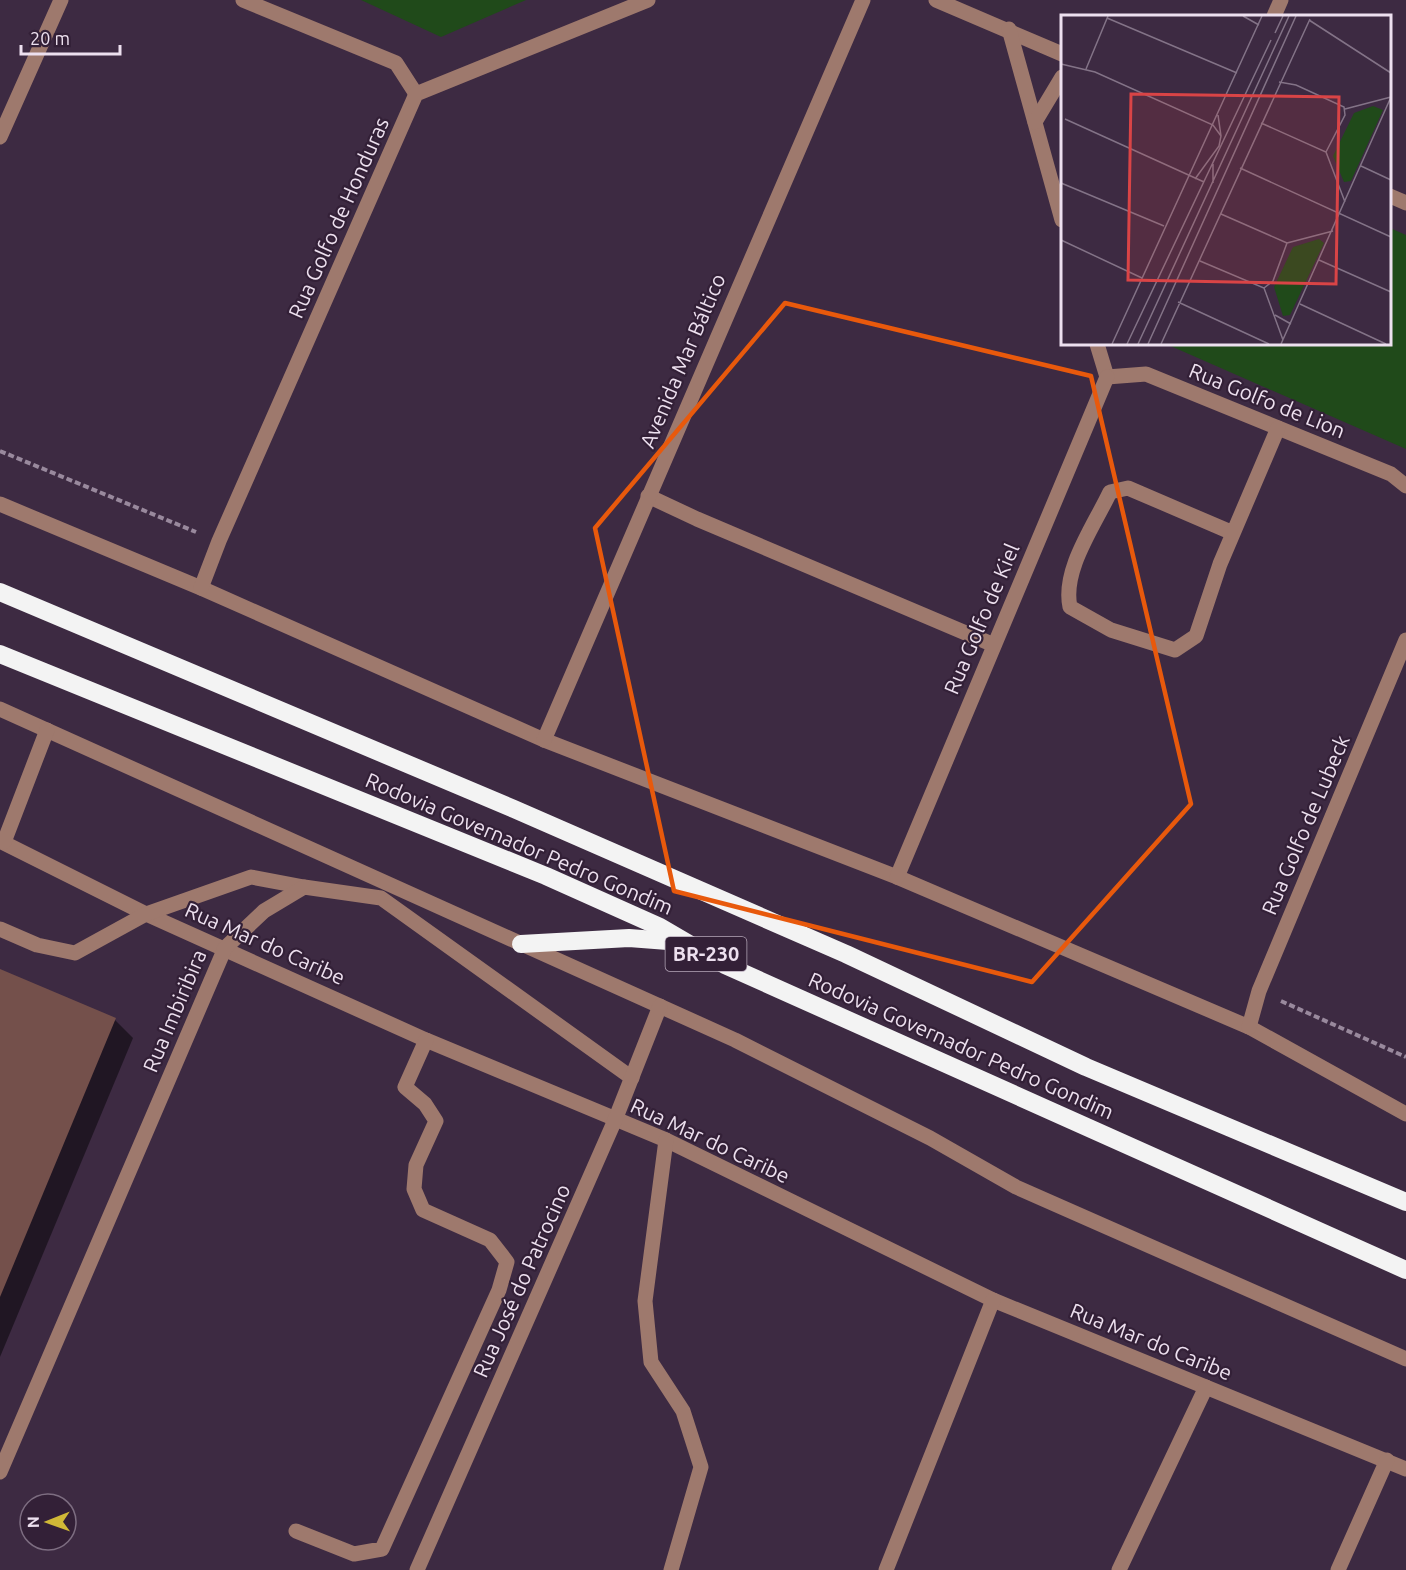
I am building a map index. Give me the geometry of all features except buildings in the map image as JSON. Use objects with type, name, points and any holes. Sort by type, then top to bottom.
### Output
[{"type":"highway","name":"Rodovia Governador Pedro Gondim","points":[[0,592],[536,818],[846,954],[1086,1067],[1406,1202]]},
{"type":"highway","name":"Rodovia Governador Pedro Gondim","points":[[0,654],[546,876],[660,927],[725,965],[1406,1270]]},
{"type":"highway","points":[[522,944],[629,938],[686,943]]},
{"type":"street","points":[[0,137],[61,0]]},
{"type":"street","points":[[243,0],[396,63],[417,94],[648,0]]},
{"type":"street","name":"Avenida Mar Báltico","points":[[544,740],[863,0]]},
{"type":"street","points":[[936,0],[1009,29],[1061,54]]},
{"type":"street","points":[[1274,15],[1281,0]]},
{"type":"street","points":[[1009,29],[1061,216]]},
{"type":"street","points":[[1035,122],[1061,79]]},
{"type":"street","name":"Rua Golfo de Honduras","points":[[201,588],[219,542],[417,94]]},
{"type":"street","points":[[1391,197],[1406,203]]},
{"type":"street","points":[[1097,345],[1107,377]]},
{"type":"street","name":"Rua Golfo de Lion","points":[[1107,377],[1146,374],[1391,474],[1406,486]]},
{"type":"street","name":"Rua Golfo de Kiel","points":[[897,877],[1107,377]]},
{"type":"street","points":[[1233,533],[1128,488],[1110,492],[1075,566],[1067,591],[1070,607],[1111,630],[1174,650],[1196,636],[1233,533],[1278,428]]},
{"type":"street","points":[[648,496],[994,645]]},
{"type":"street","points":[[0,504],[201,588],[544,740],[897,877],[1249,1027],[1406,1114]]},
{"type":"street","name":"Rua Golfo de Lubeck","points":[[1249,1027],[1259,991],[1406,640]]},
{"type":"street","points":[[0,709],[735,1040],[930,1138],[1016,1187],[1406,1359]]},
{"type":"street","points":[[2,842],[46,730]]},
{"type":"street","name":"Rua Mar do Caribe","points":[[2,842],[146,914],[426,1040],[666,1140],[993,1300],[1406,1469]]},
{"type":"street","points":[[0,929],[37,945],[75,953],[146,914],[251,877],[381,898],[632,1078]]},
{"type":"street","name":"Rua Imbiribira","points":[[0,1472],[225,948],[264,911],[304,887]]},
{"type":"street","name":"Rua José do Patrocino","points":[[417,1570],[615,1120],[660,1006]]},
{"type":"street","points":[[296,1531],[354,1554],[382,1549],[499,1290],[507,1262],[490,1240],[423,1210],[414,1189],[417,1165],[435,1121],[425,1104],[405,1087],[426,1040]]},
{"type":"street","points":[[666,1140],[645,1301],[651,1362],[683,1411],[701,1467],[671,1570]]},
{"type":"street","points":[[886,1570],[993,1300]]},
{"type":"street","points":[[1119,1570],[1206,1387]]},
{"type":"street","points":[[1338,1570],[1387,1460]]},
{"type":"path","points":[[0,451],[219,542]]},
{"type":"path","points":[[1259,991],[1406,1058]]},
{"type":"highlighted area","points":[[785,303],[1091,376],[1191,804],[1032,982],[674,891],[595,528]]},
{"type":"green space","points":[[361,0],[526,0],[441,37]]},
{"type":"green space","points":[[1391,228],[1406,235],[1406,449],[1168,345],[1391,345]]}]
